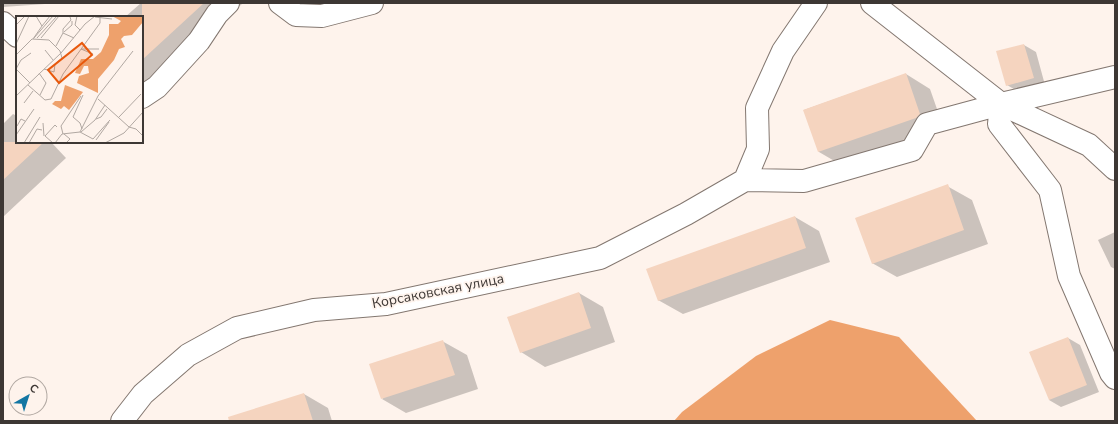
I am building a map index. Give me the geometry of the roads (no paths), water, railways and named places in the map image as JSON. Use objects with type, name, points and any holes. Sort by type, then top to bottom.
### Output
[{"type":"street","points":[[143,96],[157,87],[199,41],[217,14],[228,3]]},
{"type":"street","points":[[280,3],[296,15],[322,16],[372,3]]},
{"type":"street","points":[[816,3],[783,52],[757,108],[758,149],[745,180],[804,181],[912,150],[927,124],[1002,104],[1115,77]]},
{"type":"street","points":[[872,3],[1002,104],[1089,145],[1115,169]]},
{"type":"street","points":[[3,23],[16,35]]},
{"type":"street","points":[[1002,104],[999,124],[1050,190],[1070,276],[1111,373],[1115,378]]},
{"type":"street","name":"Корсаковская улица","points":[[122,421],[143,394],[188,355],[237,328],[314,310],[386,304],[600,258],[686,214],[745,180]]}]
